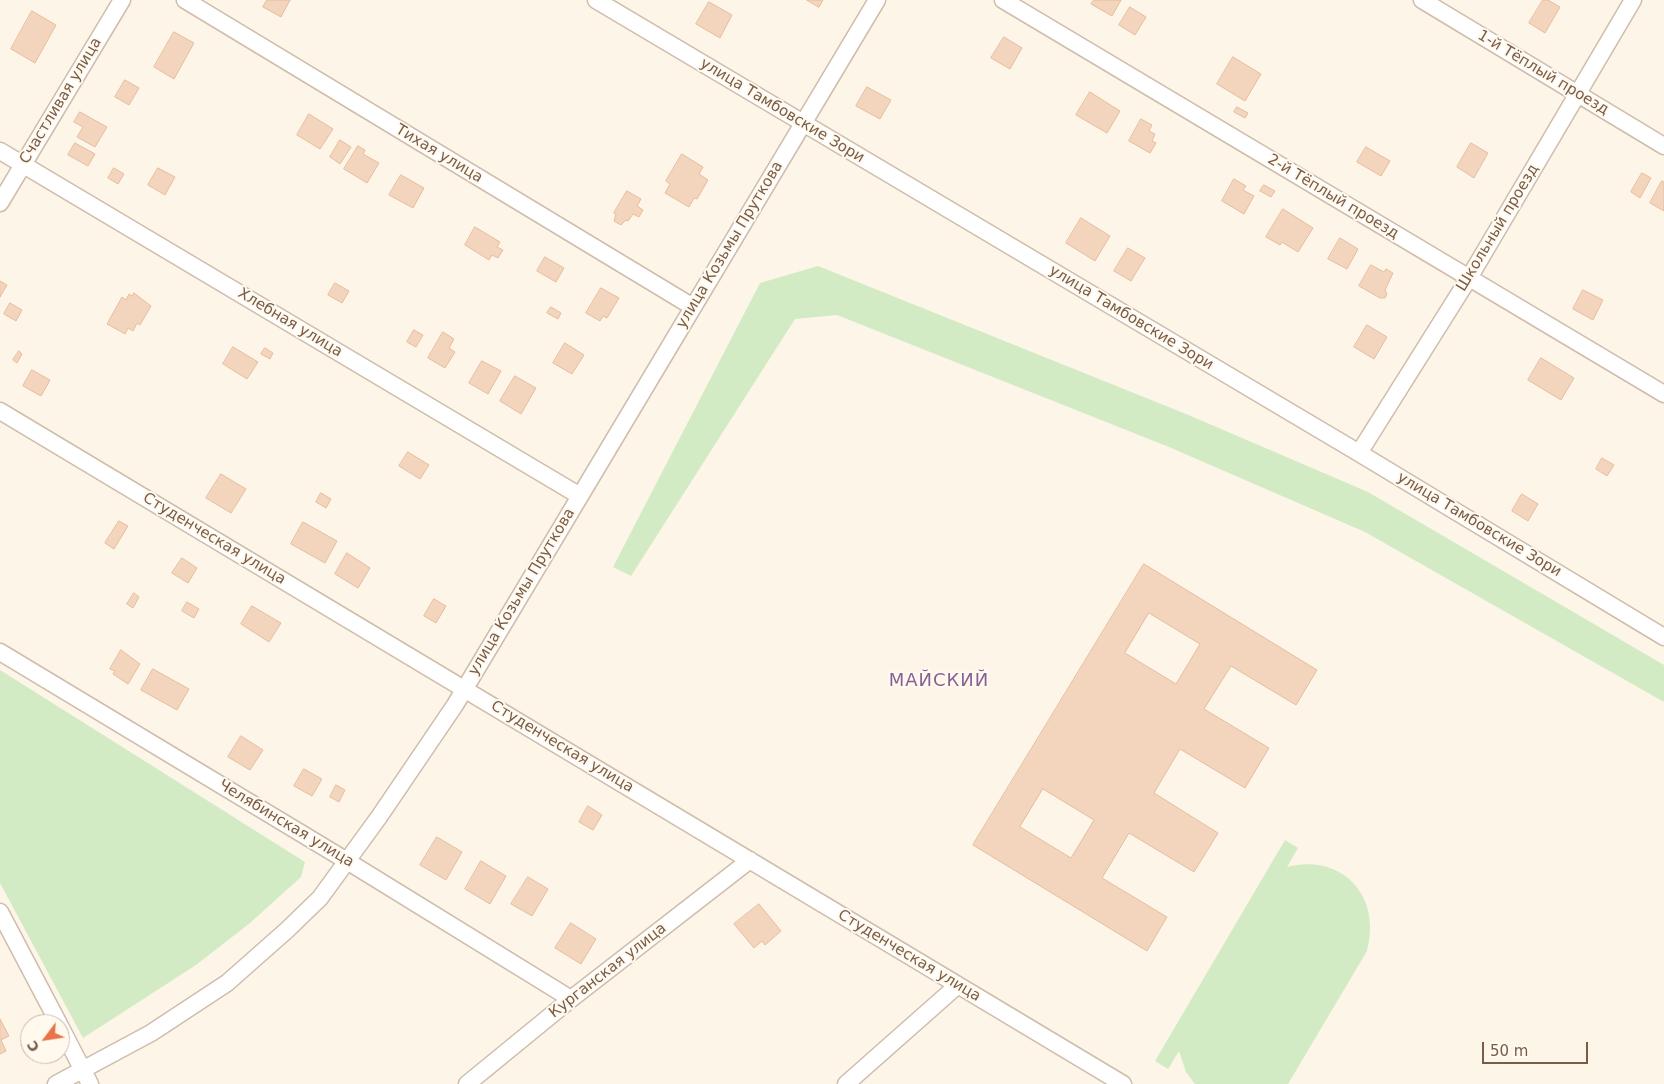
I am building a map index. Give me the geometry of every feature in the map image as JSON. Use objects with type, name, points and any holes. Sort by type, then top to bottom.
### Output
[{"type":"street","name":"Счастливая улица","points":[[0,203],[122,0]]},
{"type":"street","name":"Тихая улица","points":[[185,0],[693,307]]},
{"type":"street","name":"улица Козьмы Пруткова","points":[[56,1084],[87,1077],[151,1032],[227,983],[320,898],[348,861],[464,688],[877,0]]},
{"type":"street","name":"2-й Тёплый проезд","points":[[1003,0],[1664,394]]},
{"type":"street","name":"1-й Тёплый проезд","points":[[1422,0],[1664,146]]},
{"type":"street","name":"Школьный проезд","points":[[1359,453],[1469,278],[1633,0]]},
{"type":"street","name":"улица Тамбовские Зори","points":[[603,2],[1359,453],[1664,638]]},
{"type":"street","name":"Хлебная улица","points":[[0,151],[580,496]]},
{"type":"street","name":"Студенческая улица","points":[[0,411],[1123,1084]]},
{"type":"street","name":"Челябинская улица","points":[[0,652],[348,861],[571,999]]},
{"type":"street","name":"Курганская улица","points":[[467,1084],[571,999],[750,860]]},
{"type":"street","points":[[0,912],[54,1014]]},
{"type":"street","points":[[846,1084],[958,985]]},
{"type":"street","points":[[70,1044],[87,1077]]},
{"type":"green space","points":[[818,266],[1186,414],[1368,492],[1664,665],[1664,702],[1365,532],[1169,447],[837,315],[795,319],[631,576],[613,567],[760,283]]},
{"type":"green space","points":[[0,670],[305,862],[301,877],[250,923],[196,965],[83,1038],[0,883]]},
{"type":"green space","points":[[1285,840],[1298,848],[1287,867],[1307,864],[1325,867],[1341,873],[1354,884],[1363,897],[1369,913],[1370,931],[1367,951],[1288,1084],[1195,1084],[1186,1072],[1179,1051],[1168,1069],[1155,1061]]},
{"type":"building","points":[[267,0],[290,0],[281,17],[263,7]]},
{"type":"building","points":[[807,0],[823,0],[819,7]]},
{"type":"building","points":[[1094,0],[1121,0],[1112,16],[1091,4]]},
{"type":"building","points":[[1543,0],[1548,0],[1560,7],[1545,33],[1529,23]]},
{"type":"building","points":[[709,2],[732,15],[720,38],[696,24]]},
{"type":"building","points":[[1130,7],[1146,17],[1135,35],[1119,25]]},
{"type":"building","points":[[32,11],[56,25],[35,63],[11,49]]},
{"type":"building","points":[[174,32],[194,43],[174,79],[154,67]]},
{"type":"building","points":[[1004,37],[1022,48],[1010,69],[991,58]]},
{"type":"building","points":[[1233,57],[1261,74],[1245,101],[1217,84]]},
{"type":"building","points":[[125,80],[139,88],[129,105],[115,97]]},
{"type":"building","points":[[867,87],[891,100],[880,119],[856,106]]},
{"type":"building","points":[[1090,92],[1120,111],[1107,133],[1076,115]]},
{"type":"building","points":[[1237,107],[1248,113],[1245,118],[1234,112]]},
{"type":"building","points":[[80,112],[107,127],[95,147],[77,137],[83,127],[74,122]]},
{"type":"building","points":[[309,114],[333,129],[320,149],[297,135]]},
{"type":"building","points":[[1141,119],[1152,125],[1149,131],[1155,134],[1152,141],[1156,143],[1150,153],[1129,141]]},
{"type":"building","points":[[340,140],[351,147],[340,164],[330,157]]},
{"type":"building","points":[[75,143],[95,154],[88,166],[68,155]]},
{"type":"building","points":[[1471,143],[1488,153],[1474,178],[1457,167]]},
{"type":"building","points":[[358,146],[365,150],[363,154],[379,163],[367,183],[344,169]]},
{"type":"building","points":[[1366,147],[1390,161],[1381,176],[1357,162]]},
{"type":"building","points":[[682,154],[703,167],[699,174],[708,180],[697,199],[694,198],[689,207],[665,193],[670,184],[666,181]]},
{"type":"building","points":[[114,168],[124,174],[118,184],[108,178]]},
{"type":"building","points":[[158,168],[175,177],[165,195],[148,185]]},
{"type":"building","points":[[1642,173],[1651,178],[1640,198],[1631,192]]},
{"type":"building","points":[[401,175],[424,188],[413,208],[389,195]]},
{"type":"building","points":[[1234,179],[1246,186],[1243,190],[1254,196],[1244,214],[1222,201]]},
{"type":"building","points":[[1662,181],[1664,182],[1664,211],[1650,203]]},
{"type":"building","points":[[1264,185],[1275,191],[1271,197],[1260,191]]},
{"type":"building","points":[[627,191],[641,199],[637,206],[643,210],[639,217],[633,214],[628,221],[626,220],[621,225],[614,221],[616,214],[614,213]]},
{"type":"building","points":[[1283,209],[1313,228],[1298,252],[1282,242],[1280,245],[1266,237]]},
{"type":"building","points":[[1081,218],[1110,236],[1095,261],[1066,243]]},
{"type":"building","points":[[475,227],[500,242],[497,247],[503,250],[498,258],[492,255],[489,260],[465,245]]},
{"type":"building","points":[[1340,238],[1358,249],[1347,269],[1328,259]]},
{"type":"building","points":[[1128,248],[1145,258],[1131,281],[1114,271]]},
{"type":"building","points":[[545,257],[564,268],[556,282],[537,271]]},
{"type":"building","points":[[1371,265],[1384,272],[1386,269],[1393,273],[1385,290],[1387,294],[1385,298],[1380,298],[1359,286]]},
{"type":"building","points":[[0,281],[7,285],[0,297]]},
{"type":"building","points":[[335,283],[349,291],[342,303],[328,295]]},
{"type":"building","points":[[601,288],[619,298],[607,318],[603,316],[600,321],[586,313]]},
{"type":"building","points":[[1583,290],[1603,300],[1593,320],[1573,309]]},
{"type":"building","points":[[134,293],[151,306],[140,325],[137,323],[133,331],[128,328],[125,334],[107,324],[122,297],[126,300],[129,294],[132,296]]},
{"type":"building","points":[[10,303],[22,310],[16,321],[4,314]]},
{"type":"building","points":[[551,307],[561,313],[558,319],[547,313]]},
{"type":"building","points":[[1367,325],[1387,337],[1374,359],[1354,347]]},
{"type":"building","points":[[414,330],[423,335],[416,347],[407,342]]},
{"type":"building","points":[[443,332],[454,339],[449,348],[455,352],[445,368],[428,358]]},
{"type":"building","points":[[565,343],[584,355],[572,374],[553,363]]},
{"type":"building","points":[[233,347],[258,362],[247,379],[223,364]]},
{"type":"building","points":[[265,348],[273,353],[270,359],[261,354]]},
{"type":"building","points":[[19,351],[22,354],[17,363],[13,360]]},
{"type":"building","points":[[1541,358],[1574,378],[1561,400],[1528,380]]},
{"type":"building","points":[[482,361],[501,371],[488,394],[469,383]]},
{"type":"building","points":[[32,370],[50,380],[41,396],[23,386]]},
{"type":"building","points":[[515,376],[536,388],[521,414],[500,401]]},
{"type":"building","points":[[408,452],[429,465],[420,479],[399,466]]},
{"type":"building","points":[[1602,458],[1614,465],[1607,476],[1596,469]]},
{"type":"building","points":[[221,474],[246,489],[231,513],[206,498]]},
{"type":"building","points":[[321,493],[331,499],[326,508],[316,502]]},
{"type":"building","points":[[1522,494],[1538,504],[1528,521],[1512,511]]},
{"type":"building","points":[[119,521],[128,526],[114,549],[105,543]]},
{"type":"building","points":[[303,522],[337,541],[325,563],[291,544]]},
{"type":"building","points":[[347,553],[370,568],[358,588],[335,574]]},
{"type":"building","points":[[182,558],[197,568],[188,583],[172,573]]},
{"type":"building","points":[[1144,564],[1317,670],[1296,705],[1231,666],[1204,709],[1269,748],[1245,788],[1180,749],[1154,793],[1218,833],[1194,872],[1129,833],[1102,878],[1167,917],[1147,951],[973,845]],"holes":[[[1149,613],[1200,644],[1176,684],[1125,653]],[[1043,789],[1094,820],[1071,858],[1020,827]]]},
{"type":"building","points":[[134,593],[139,597],[133,608],[127,604]]},
{"type":"building","points":[[434,599],[446,606],[436,623],[424,616]]},
{"type":"building","points":[[187,602],[199,609],[194,618],[182,611]]},
{"type":"building","points":[[252,606],[281,623],[269,642],[241,624]]},
{"type":"building","points":[[121,650],[140,664],[128,684],[113,674],[115,671],[110,669]]},
{"type":"building","points":[[153,669],[189,689],[177,710],[141,690]]},
{"type":"building","points":[[241,736],[263,750],[250,770],[228,757]]},
{"type":"building","points":[[304,769],[322,779],[312,796],[294,786]]},
{"type":"building","points":[[336,785],[345,790],[339,802],[330,797]]},
{"type":"building","points":[[588,806],[602,815],[593,830],[579,822]]},
{"type":"building","points":[[437,837],[462,852],[446,880],[420,865]]},
{"type":"building","points":[[481,861],[506,876],[490,904],[465,889]]},
{"type":"building","points":[[528,877],[548,889],[532,916],[511,904]]},
{"type":"building","points":[[759,904],[781,931],[765,945],[762,941],[754,948],[734,924]]},
{"type":"building","points":[[571,923],[596,939],[581,964],[555,948]]},
{"type":"building","points":[[0,1019],[9,1036],[1,1040],[6,1051],[0,1054]]},
{"type":"district","name":"МАЙСКИЙ","points":[[939,681]]}]
